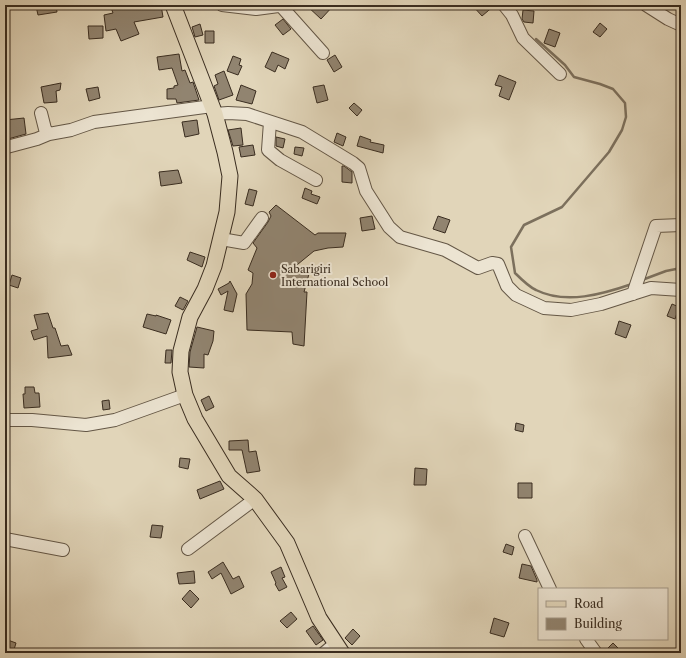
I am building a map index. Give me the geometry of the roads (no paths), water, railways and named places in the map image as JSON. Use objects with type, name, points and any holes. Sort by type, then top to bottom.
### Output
[{"type":"main road","points":[[173,5],[213,110],[230,176],[228,212],[214,266],[205,289],[190,317],[182,351],[180,372],[185,395],[194,419],[229,476],[255,499],[287,544],[319,618],[339,648]]},
{"type":"street","points":[[222,5],[256,9],[286,5]]},
{"type":"street","points":[[504,5],[512,16],[523,38],[560,74]]},
{"type":"street","points":[[646,5],[668,19],[681,25]]},
{"type":"street","points":[[281,6],[323,53]]},
{"type":"street","points":[[7,147],[37,139],[49,134],[71,130],[102,121],[213,110],[228,113],[247,114],[302,132],[353,163],[358,168],[366,191],[389,227],[400,237],[445,250],[478,268],[492,263],[498,264],[507,286],[516,295],[544,308],[571,310],[601,304],[651,288],[681,290]]},
{"type":"street","points":[[41,113],[45,129],[49,134]]},
{"type":"street","points":[[270,122],[268,150],[280,160],[316,180]]},
{"type":"street","points":[[221,239],[244,243],[262,218]]},
{"type":"street","points":[[633,294],[656,226],[681,225]]},
{"type":"street","points":[[5,420],[32,420],[86,425],[115,420],[185,395]]},
{"type":"street","points":[[188,549],[255,499]]},
{"type":"street","points":[[525,536],[550,588]]},
{"type":"street","points":[[5,539],[63,550]]},
{"type":"street","points":[[587,640],[596,653]]},
{"type":"street","points":[[324,653],[339,648]]},
{"type":"waterway","points":[[536,39],[565,65],[574,77],[613,89],[625,103],[626,117],[622,130],[609,152],[562,207],[524,225],[511,247],[515,273],[533,289],[560,297],[597,294],[632,284]]},
{"type":"waterway","points":[[642,280],[666,271],[681,268]]},
{"type":"place","name":"Sabarigiri International School","points":[[273,275]]}]
